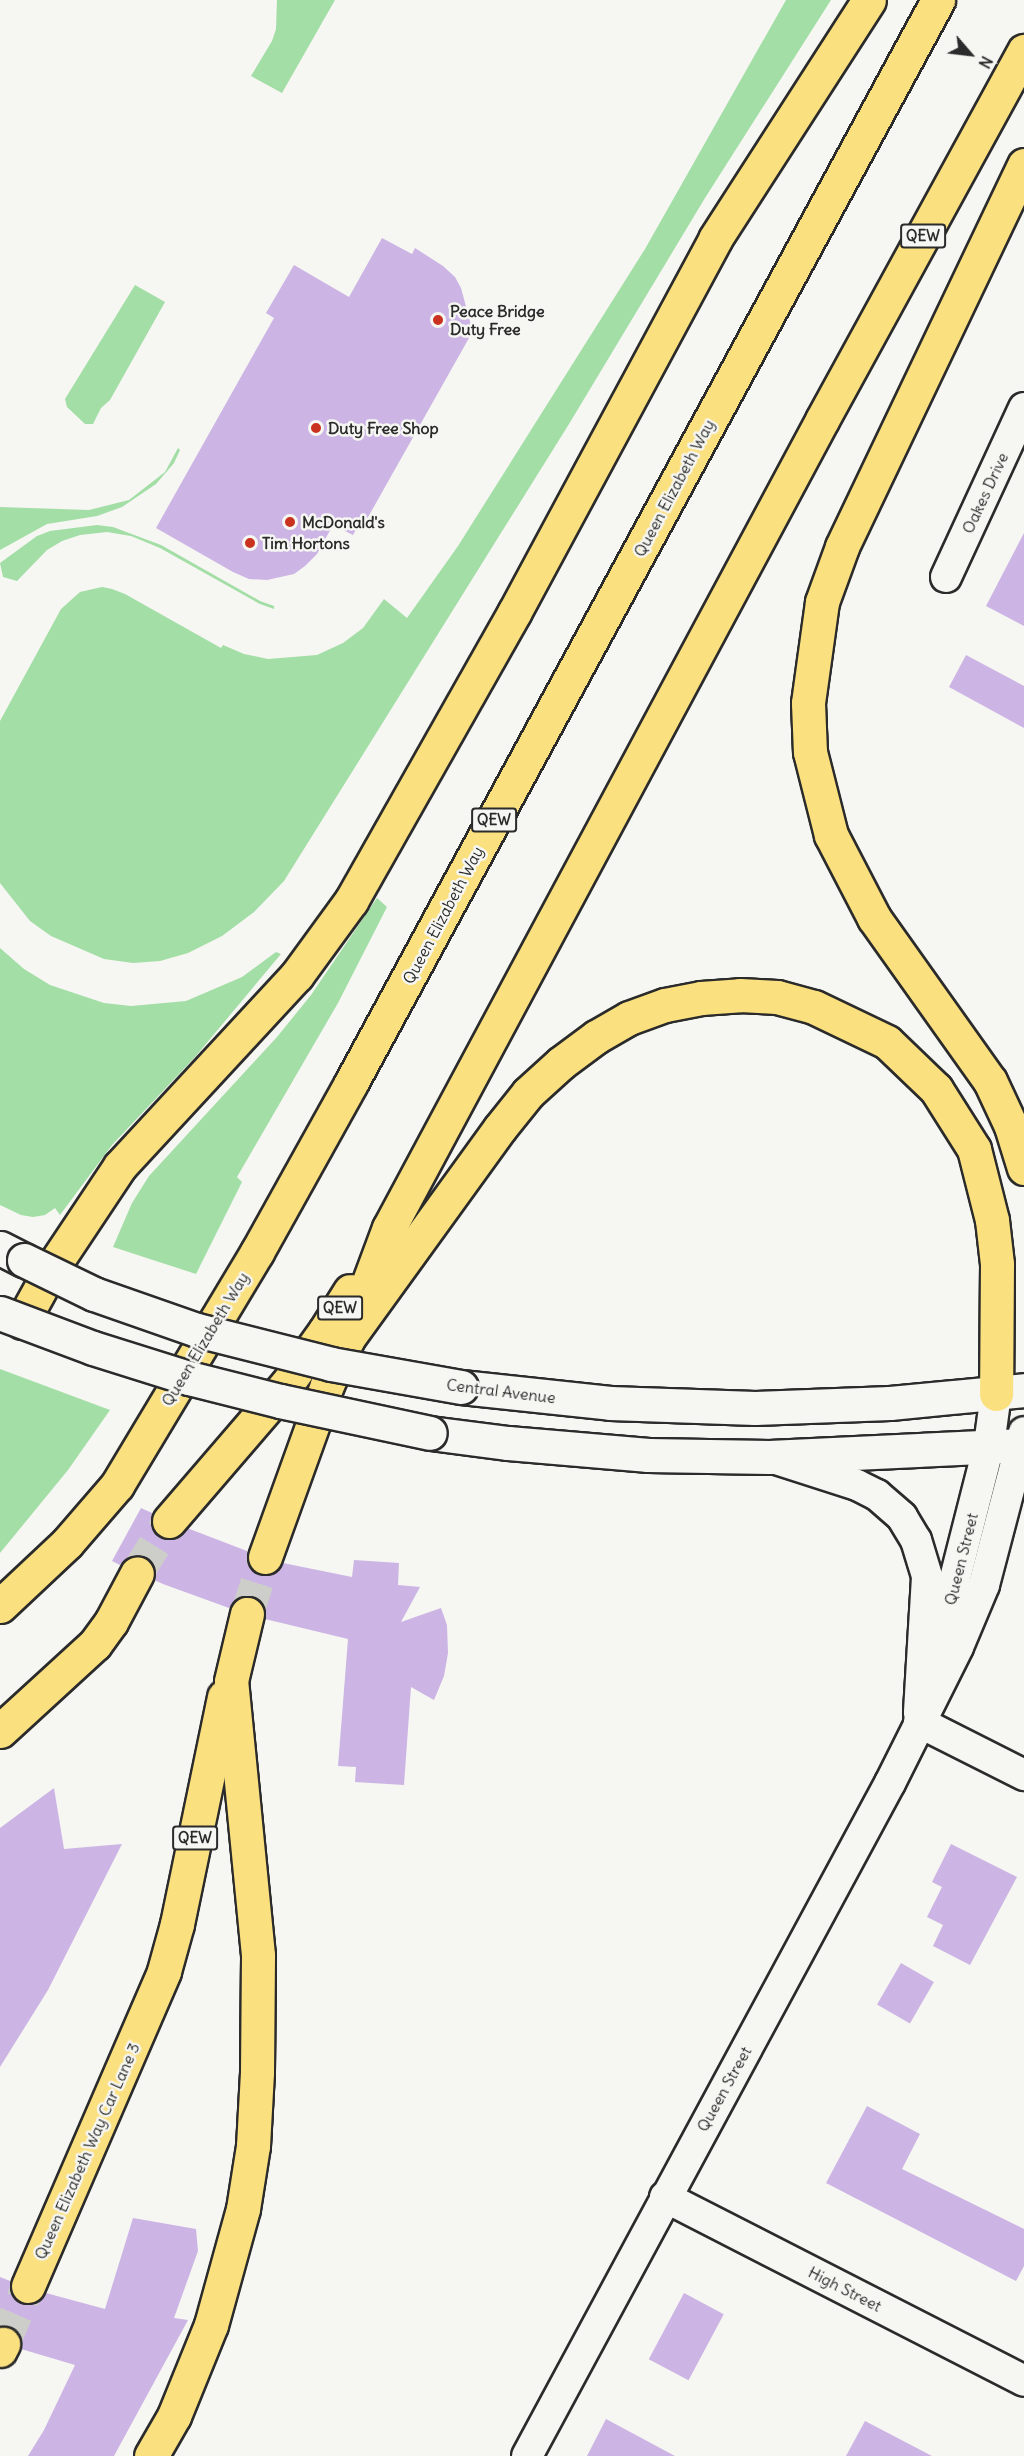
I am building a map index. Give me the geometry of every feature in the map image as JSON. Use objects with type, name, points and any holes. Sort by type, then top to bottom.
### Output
[{"type":"highway","points":[[11,1318],[25,1260],[74,1233],[120,1166],[297,975],[351,901],[514,614],[715,239],[869,0]]},
{"type":"highway","name":"Queen Elizabeth Way","points":[[0,1606],[67,1543],[117,1485],[257,1252],[351,1083],[938,0]]},
{"type":"highway","name":"QEW","points":[[169,1521],[287,1384],[325,1331],[389,1228],[816,431],[1024,51]]},
{"type":"highway","points":[[1024,165],[842,547],[822,602],[808,703],[810,752],[831,835],[874,918],[990,1081],[1011,1126],[1024,1168]]},
{"type":"highway","points":[[348,1338],[500,1128],[528,1093],[561,1063],[596,1037],[629,1018],[665,1005],[701,998],[740,995],[777,997],[814,1006],[886,1042],[936,1089],[974,1149],[992,1220],[1010,1392]]},
{"type":"highway","name":"QEW","points":[[265,1557],[327,1385],[348,1338],[389,1228]]},
{"type":"highway","points":[[0,1731],[96,1644],[111,1622],[137,1572]]},
{"type":"highway","name":"QEW","points":[[151,2456],[174,2416],[211,2325],[243,2209],[253,2146],[257,2072],[258,1955],[231,1681],[235,1657],[248,1614]]},
{"type":"highway","name":"Queen Elizabeth Way Car Lane 3","points":[[28,2286],[164,1971],[177,1924],[218,1720],[235,1657]]},
{"type":"main road","name":"Central Avenue","points":[[25,1260],[94,1294],[144,1313],[218,1336],[331,1364],[461,1387],[610,1403],[704,1408],[809,1407],[1010,1392]]},
{"type":"main road","points":[[11,1318],[189,1378],[292,1404],[430,1432],[613,1453],[769,1457],[989,1445],[1023,1440]]},
{"type":"street","name":"Oakes Drive","points":[[946,577],[1024,408]]},
{"type":"street","name":"Queen Street","points":[[919,1722],[989,1445],[1010,1392]]},
{"type":"street","name":"Queen Street","points":[[527,2456],[890,1783],[958,1647],[984,1586],[1023,1440]]},
{"type":"street","points":[[769,1457],[857,1485],[877,1495],[902,1517],[916,1540],[927,1577],[919,1722],[1024,1775]]},
{"type":"street","name":"High Street","points":[[665,2197],[1024,2381]]},
{"type":"green space","points":[[277,0],[335,0],[282,93],[251,76],[272,41],[276,29]]},
{"type":"green space","points":[[786,0],[831,0],[705,198],[569,424],[284,881],[254,912],[222,936],[188,953],[160,961],[133,963],[104,959],[51,936],[30,921],[0,883],[0,721],[61,609],[80,592],[102,587],[112,589],[221,648],[223,645],[244,654],[268,659],[317,655],[343,643],[363,628],[384,599],[407,618],[458,546],[645,249]]},
{"type":"green space","points":[[135,285],[165,302],[110,400],[101,408],[93,424],[85,424],[67,407],[65,399]]},
{"type":"green space","points":[[178,448],[180,450],[174,463],[156,484],[122,507],[97,516],[47,524],[0,550],[0,507],[89,510],[129,500],[165,472]]},
{"type":"green space","points":[[97,525],[113,527],[161,545],[260,601],[274,606],[274,609],[260,604],[160,548],[131,536],[107,532],[80,535],[62,541],[47,550],[17,581],[3,577],[0,563],[37,536],[50,531]]},
{"type":"green space","points":[[377,898],[387,907],[338,1003],[237,1177],[242,1182],[196,1274],[113,1247],[132,1203],[149,1176],[277,1037],[311,995]]},
{"type":"green space","points":[[0,948],[24,969],[50,985],[104,1003],[131,1006],[186,1001],[242,977],[276,952],[281,954],[195,1057],[112,1145],[60,1215],[55,1208],[45,1215],[33,1217],[21,1215],[0,1205]]},
{"type":"green space","points":[[0,1369],[110,1410],[68,1470],[0,1553]]},
{"type":"building","name":"Duty Free Shop","points":[[382,238],[412,254],[415,248],[443,266],[455,277],[461,288],[471,325],[469,338],[367,519],[363,517],[353,535],[333,525],[317,554],[305,566],[294,574],[267,580],[249,579],[233,572],[156,528],[274,318],[266,313],[294,265],[349,297]]},
{"type":"building","points":[[1024,533],[1024,626],[986,606]]},
{"type":"building","points":[[966,655],[1024,686],[1024,728],[949,687]]},
{"type":"building","points":[[141,1508],[152,1513],[151,1527],[157,1536],[175,1539],[187,1528],[247,1551],[250,1569],[259,1575],[277,1572],[283,1563],[352,1577],[354,1560],[399,1563],[398,1585],[420,1587],[401,1622],[441,1608],[447,1625],[448,1653],[444,1676],[434,1700],[411,1687],[404,1785],[355,1782],[356,1767],[338,1766],[348,1639],[265,1619],[265,1608],[252,1596],[241,1596],[229,1608],[163,1584],[154,1580],[153,1564],[145,1556],[137,1554],[128,1557],[120,1565],[112,1561]]},
{"type":"building","points":[[54,1788],[64,1849],[122,1844],[48,1990],[0,2067],[0,1828]]},
{"type":"building","points":[[951,1844],[1017,1877],[970,1965],[933,1946],[943,1925],[927,1917],[942,1887],[932,1882]]},
{"type":"building","points":[[901,1963],[934,1982],[910,2024],[877,2005]]},
{"type":"building","points":[[867,2106],[920,2134],[902,2169],[1024,2229],[1024,2266],[1016,2281],[826,2183]]},
{"type":"building","points":[[133,2218],[196,2229],[198,2251],[174,2318],[188,2320],[114,2456],[28,2456],[44,2430],[75,2365],[21,2349],[18,2333],[11,2327],[0,2326],[0,2277],[10,2281],[13,2297],[21,2303],[30,2305],[39,2301],[46,2293],[105,2309]]},
{"type":"building","points":[[684,2293],[724,2314],[689,2380],[649,2359]]},
{"type":"building","points":[[606,2419],[675,2456],[587,2456]]},
{"type":"building","points":[[865,2421],[932,2456],[846,2456]]},
{"type":"tunnel","points":[[137,1573],[169,1521]]},
{"type":"tunnel","points":[[247,1614],[265,1557]]},
{"type":"tunnel","points":[[3,2344],[28,2286]]},
{"type":"place","name":"Peace Bridge Duty Free","points":[[438,320]]},
{"type":"place","name":"Duty Free Shop","points":[[316,428]]},
{"type":"place","name":"McDonald's","points":[[290,522]]},
{"type":"place","name":"Tim Hortons","points":[[250,543]]}]
